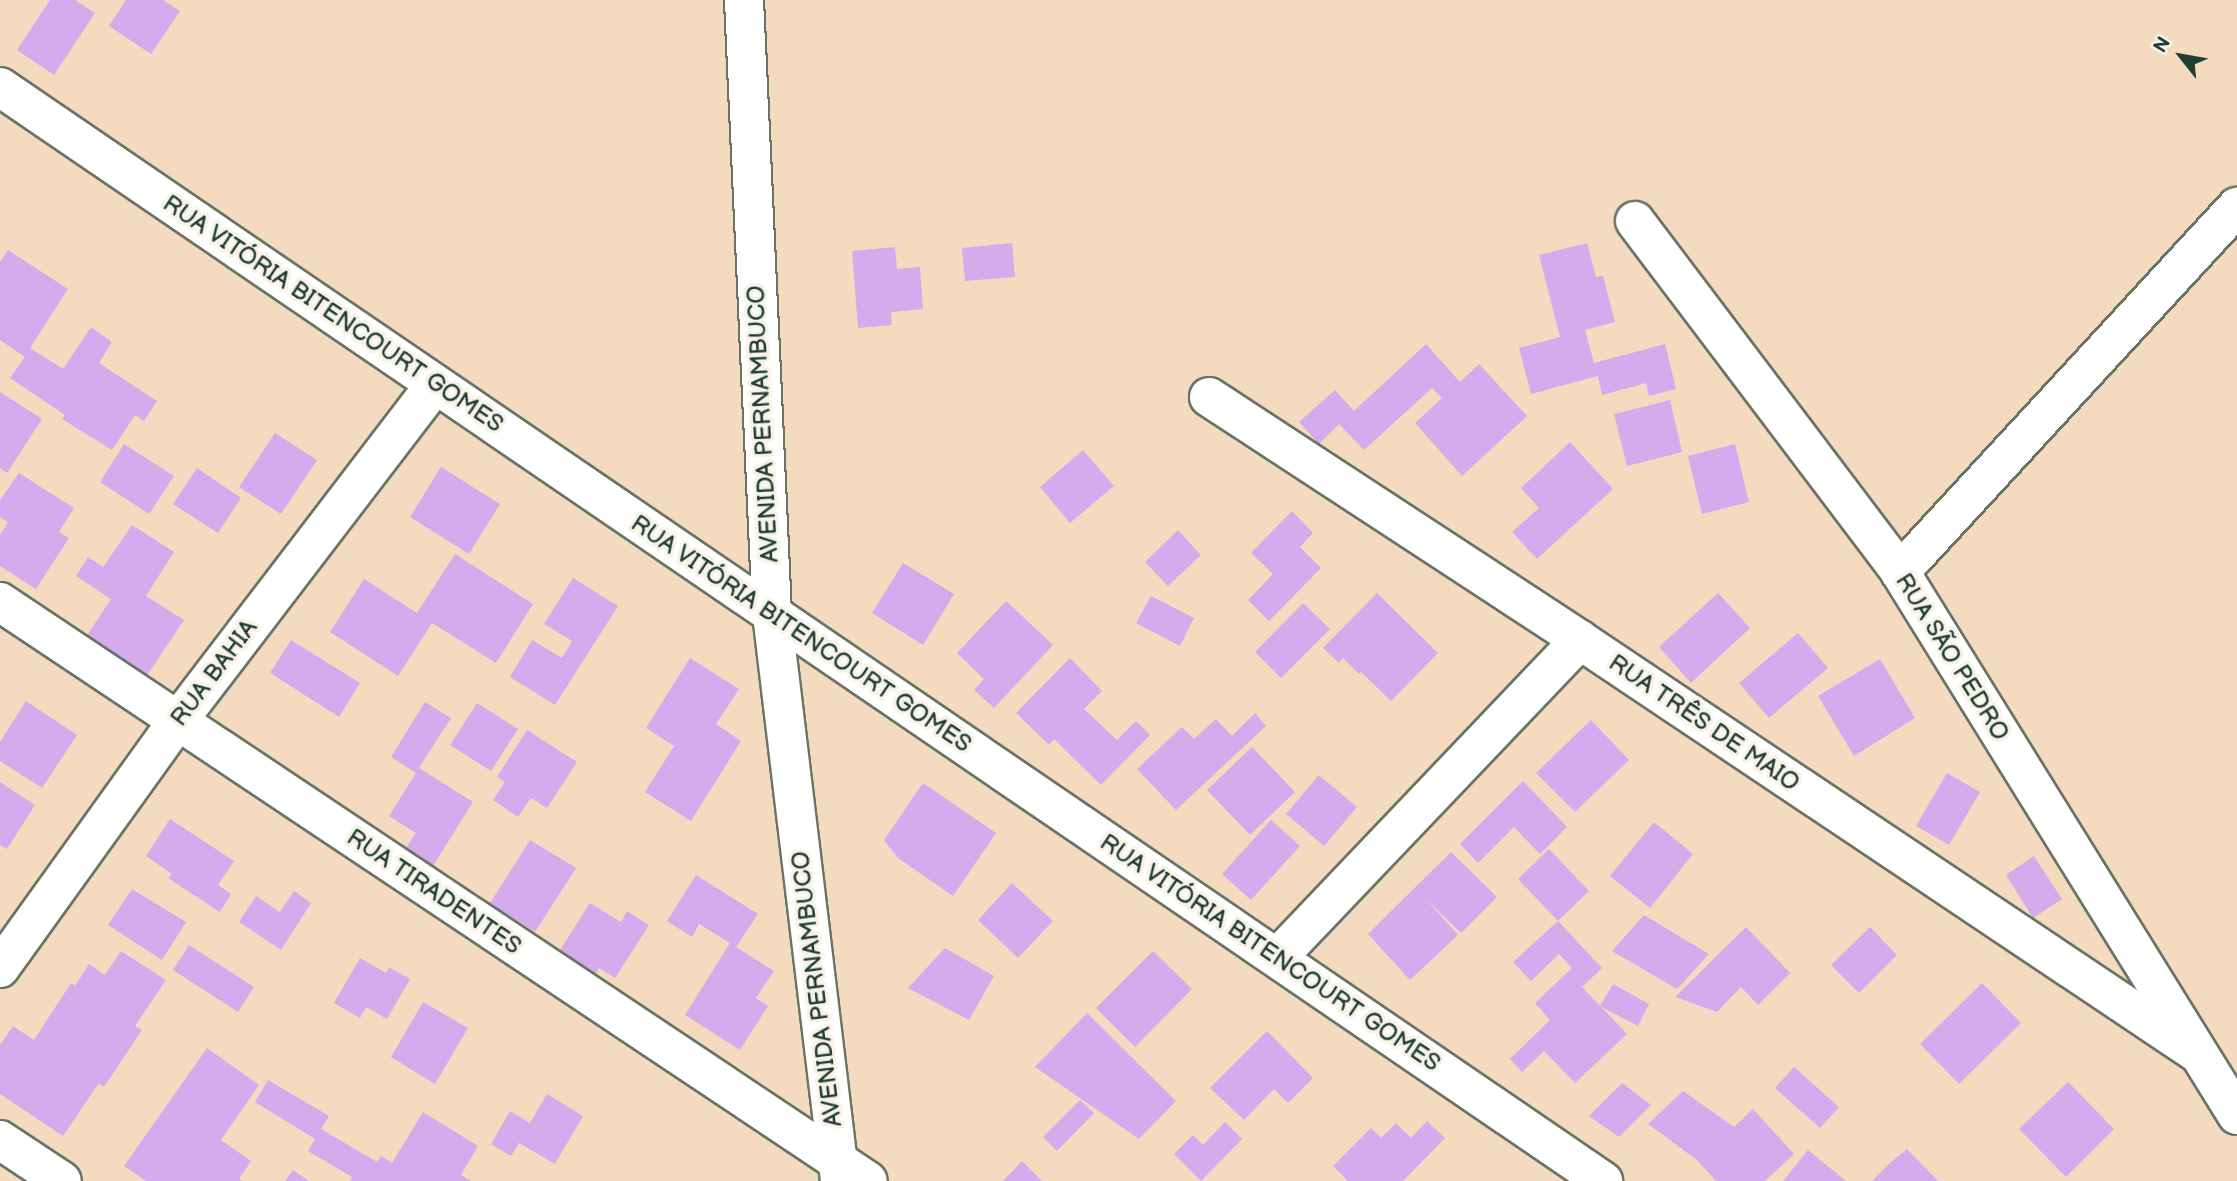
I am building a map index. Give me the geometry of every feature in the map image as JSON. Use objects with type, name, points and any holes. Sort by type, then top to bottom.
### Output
[{"type":"street","name":"AVENIDA PERNAMBUCO","points":[[744,0],[772,614],[849,1174]]},
{"type":"street","name":"RUA VITÓRIA BITENCOURT GOMES","points":[[0,87],[1603,1181]]},
{"type":"street","points":[[1900,572],[2237,207]]},
{"type":"street","name":"RUA SÃO PEDRO","points":[[1635,221],[1900,572],[2237,1115]]},
{"type":"street","name":"RUA BAHIA","points":[[0,968],[177,722],[435,383]]},
{"type":"street","name":"RUA TRÊS DE MAIO","points":[[1209,397],[1580,640],[2197,1053]]},
{"type":"street","name":"RUA TIRADENTES","points":[[0,602],[849,1174]]},
{"type":"street","points":[[1278,957],[1580,640]]},
{"type":"street","points":[[0,1140],[62,1181]]},
{"type":"building","points":[[50,0],[75,0],[95,13],[54,75],[17,50]]},
{"type":"building","points":[[126,0],[163,0],[180,11],[151,54],[109,26]]},
{"type":"building","points":[[1012,243],[1015,277],[965,281],[962,248]]},
{"type":"building","points":[[1587,243],[1596,277],[1603,276],[1615,322],[1585,330],[1594,363],[1665,344],[1676,389],[1649,396],[1646,383],[1602,395],[1598,376],[1531,394],[1519,348],[1560,337],[1539,255]]},
{"type":"building","points":[[895,247],[897,269],[920,267],[923,309],[891,312],[892,325],[858,328],[852,251]]},
{"type":"building","points":[[8,250],[68,289],[30,348],[63,369],[91,327],[112,342],[99,363],[157,401],[144,421],[135,415],[112,450],[62,419],[65,415],[10,378],[25,357],[0,340],[0,262]]},
{"type":"building","points":[[1426,344],[1460,382],[1479,364],[1527,416],[1462,476],[1415,423],[1442,398],[1432,388],[1364,450],[1339,424],[1319,444],[1299,422],[1335,390],[1354,411]]},
{"type":"building","points":[[0,392],[42,419],[7,473],[0,468]]},
{"type":"building","points":[[1670,400],[1682,452],[1627,466],[1614,414]]},
{"type":"building","points":[[275,433],[317,460],[281,514],[239,487]]},
{"type":"building","points":[[1570,442],[1613,489],[1537,559],[1512,532],[1539,508],[1521,488]]},
{"type":"building","points":[[124,444],[174,476],[149,514],[100,482]]},
{"type":"building","points":[[1735,444],[1749,502],[1702,514],[1688,456]]},
{"type":"building","points":[[1083,450],[1114,486],[1070,523],[1040,487]]},
{"type":"building","points":[[441,467],[500,504],[469,554],[410,517]]},
{"type":"building","points":[[197,468],[241,498],[218,533],[173,504]]},
{"type":"building","points":[[19,473],[74,508],[59,532],[69,538],[36,589],[0,566],[0,535],[8,522],[0,517],[0,500]]},
{"type":"building","points":[[1292,511],[1313,533],[1300,547],[1321,568],[1269,621],[1248,600],[1273,574],[1251,553]]},
{"type":"building","points":[[132,525],[174,552],[146,596],[184,620],[146,677],[86,637],[111,599],[76,576],[88,557],[103,567]]},
{"type":"building","points":[[1178,530],[1201,555],[1168,586],[1145,562]]},
{"type":"building","points":[[455,554],[533,604],[496,663],[432,623],[398,676],[330,632],[364,579],[417,613]]},
{"type":"building","points":[[903,563],[954,594],[923,645],[872,613]]},
{"type":"building","points":[[573,578],[618,606],[555,705],[510,677],[532,640],[562,658],[572,641],[544,624]]},
{"type":"building","points":[[1377,593],[1438,653],[1391,701],[1361,672],[1359,674],[1343,658],[1339,663],[1323,648]]},
{"type":"building","points":[[1718,593],[1750,628],[1691,683],[1659,647]]},
{"type":"building","points":[[1151,596],[1194,618],[1180,646],[1136,623]]},
{"type":"building","points":[[1006,601],[1053,645],[994,708],[974,690],[984,679],[957,653]]},
{"type":"building","points":[[1303,603],[1330,629],[1281,678],[1255,652]]},
{"type":"building","points":[[1798,633],[1828,668],[1769,718],[1739,683]]},
{"type":"building","points":[[291,640],[360,683],[339,717],[270,673]]},
{"type":"building","points":[[690,658],[739,689],[716,724],[741,741],[691,821],[645,792],[674,746],[646,728]]},
{"type":"building","points":[[1070,658],[1102,691],[1084,709],[1117,740],[1136,721],[1150,735],[1101,785],[1054,739],[1049,745],[1016,713]]},
{"type":"building","points":[[1880,659],[1915,718],[1854,756],[1818,696]]},
{"type":"building","points":[[26,701],[77,735],[42,788],[0,761],[0,742]]},
{"type":"building","points":[[425,702],[451,718],[419,768],[473,802],[431,869],[403,852],[416,833],[389,816],[416,773],[391,757]]},
{"type":"building","points":[[477,703],[518,729],[491,771],[450,745]]},
{"type":"building","points":[[1255,713],[1266,726],[1176,810],[1137,769],[1182,727],[1194,739],[1216,719],[1232,736]]},
{"type":"building","points":[[1591,720],[1629,760],[1575,812],[1536,773]]},
{"type":"building","points":[[527,730],[577,762],[547,808],[531,798],[518,817],[493,800],[505,782],[497,777]]},
{"type":"building","points":[[1252,747],[1295,792],[1250,835],[1207,790]]},
{"type":"building","points":[[1947,773],[1980,792],[1949,845],[1916,826]]},
{"type":"building","points":[[1319,775],[1357,807],[1324,846],[1286,814]]},
{"type":"building","points":[[1523,781],[1567,827],[1540,854],[1514,827],[1478,863],[1460,844]]},
{"type":"building","points":[[0,782],[35,805],[7,849],[0,845]]},
{"type":"building","points":[[923,783],[996,833],[953,896],[898,858],[884,840]]},
{"type":"building","points":[[170,819],[234,861],[218,885],[231,894],[220,912],[168,878],[172,874],[146,856]]},
{"type":"building","points":[[1271,820],[1300,846],[1251,900],[1222,874]]},
{"type":"building","points":[[1654,822],[1693,854],[1650,908],[1610,876]]},
{"type":"building","points":[[530,840],[576,868],[535,932],[490,903]]},
{"type":"building","points":[[1549,849],[1589,891],[1558,921],[1518,879]]},
{"type":"building","points":[[1451,852],[1497,897],[1461,933],[1425,898],[1458,935],[1410,980],[1368,934]]},
{"type":"building","points":[[2034,856],[2062,899],[2033,918],[2006,875]]},
{"type":"building","points":[[696,875],[758,914],[736,947],[774,971],[756,998],[768,1006],[740,1050],[685,1015],[730,943],[699,924],[692,937],[667,921]]},
{"type":"building","points":[[1012,883],[1053,921],[1018,958],[978,920]]},
{"type":"building","points":[[132,889],[186,922],[162,960],[108,925]]},
{"type":"building","points":[[294,891],[311,903],[281,950],[239,922],[256,896],[280,912]]},
{"type":"building","points":[[590,903],[621,922],[627,911],[649,925],[615,978],[599,968],[591,981],[555,958]]},
{"type":"building","points":[[1644,915],[1709,954],[1677,989],[1612,951]]},
{"type":"building","points":[[1558,921],[1602,968],[1582,987],[1627,1034],[1575,1083],[1544,1051],[1522,1072],[1510,1059],[1550,1020],[1535,1003],[1572,968],[1559,954],[1531,981],[1513,962]]},
{"type":"building","points":[[1746,927],[1790,973],[1758,1005],[1741,987],[1717,1012],[1675,997]]},
{"type":"building","points":[[1870,927],[1897,955],[1859,993],[1831,965]]},
{"type":"building","points":[[189,945],[254,987],[238,1012],[173,970]]},
{"type":"building","points":[[945,948],[994,976],[969,1020],[908,988]]},
{"type":"building","points":[[121,951],[166,980],[135,1026],[142,1030],[104,1087],[99,1083],[63,1136],[0,1094],[0,1045],[13,1026],[34,1040],[71,983],[75,986],[89,964],[105,975]]},
{"type":"building","points":[[1153,951],[1192,989],[1135,1047],[1096,1008]]},
{"type":"building","points":[[360,958],[386,973],[389,967],[410,979],[387,1019],[366,1007],[360,1018],[334,1003]]},
{"type":"building","points":[[1982,983],[2021,1023],[1959,1084],[1920,1044]]},
{"type":"building","points":[[1613,984],[1649,1004],[1638,1026],[1600,1006]]},
{"type":"building","points":[[423,1002],[468,1028],[435,1084],[391,1057]]},
{"type":"building","points":[[1087,1013],[1176,1101],[1139,1139],[1035,1067]]},
{"type":"building","points":[[1267,1031],[1313,1078],[1288,1103],[1274,1089],[1244,1120],[1210,1088]]},
{"type":"building","points":[[207,1048],[259,1085],[221,1140],[251,1161],[239,1179],[242,1181],[146,1181],[124,1166]]},
{"type":"building","points":[[1794,1067],[1839,1107],[1820,1128],[1775,1088]]},
{"type":"building","points":[[268,1080],[329,1116],[321,1129],[377,1162],[381,1156],[392,1163],[423,1112],[478,1146],[461,1175],[471,1181],[350,1181],[352,1177],[308,1151],[315,1139],[255,1102]]},
{"type":"building","points":[[2068,1082],[2114,1129],[2066,1177],[2019,1129]]},
{"type":"building","points":[[1622,1083],[1651,1105],[1619,1137],[1589,1116]]},
{"type":"building","points":[[1683,1091],[1734,1127],[1753,1109],[1794,1154],[1765,1181],[1716,1181],[1697,1160],[1648,1124]]},
{"type":"building","points":[[547,1094],[583,1116],[555,1164],[519,1143],[511,1156],[491,1144],[510,1111],[530,1123]]},
{"type":"building","points":[[1080,1100],[1094,1113],[1057,1151],[1043,1137]]},
{"type":"building","points":[[1427,1121],[1445,1138],[1403,1181],[1348,1181],[1333,1166],[1371,1128],[1381,1138],[1396,1123],[1411,1138]]},
{"type":"building","points":[[1225,1122],[1242,1139],[1201,1181],[1174,1154],[1193,1135],[1203,1145]]},
{"type":"building","points":[[1907,1149],[1938,1181],[1872,1181],[1890,1163]]},
{"type":"building","points":[[1808,1150],[1846,1181],[1783,1181]]},
{"type":"building","points":[[1022,1161],[1042,1181],[1003,1181]]},
{"type":"building","points":[[293,1170],[309,1181],[285,1181]]}]
